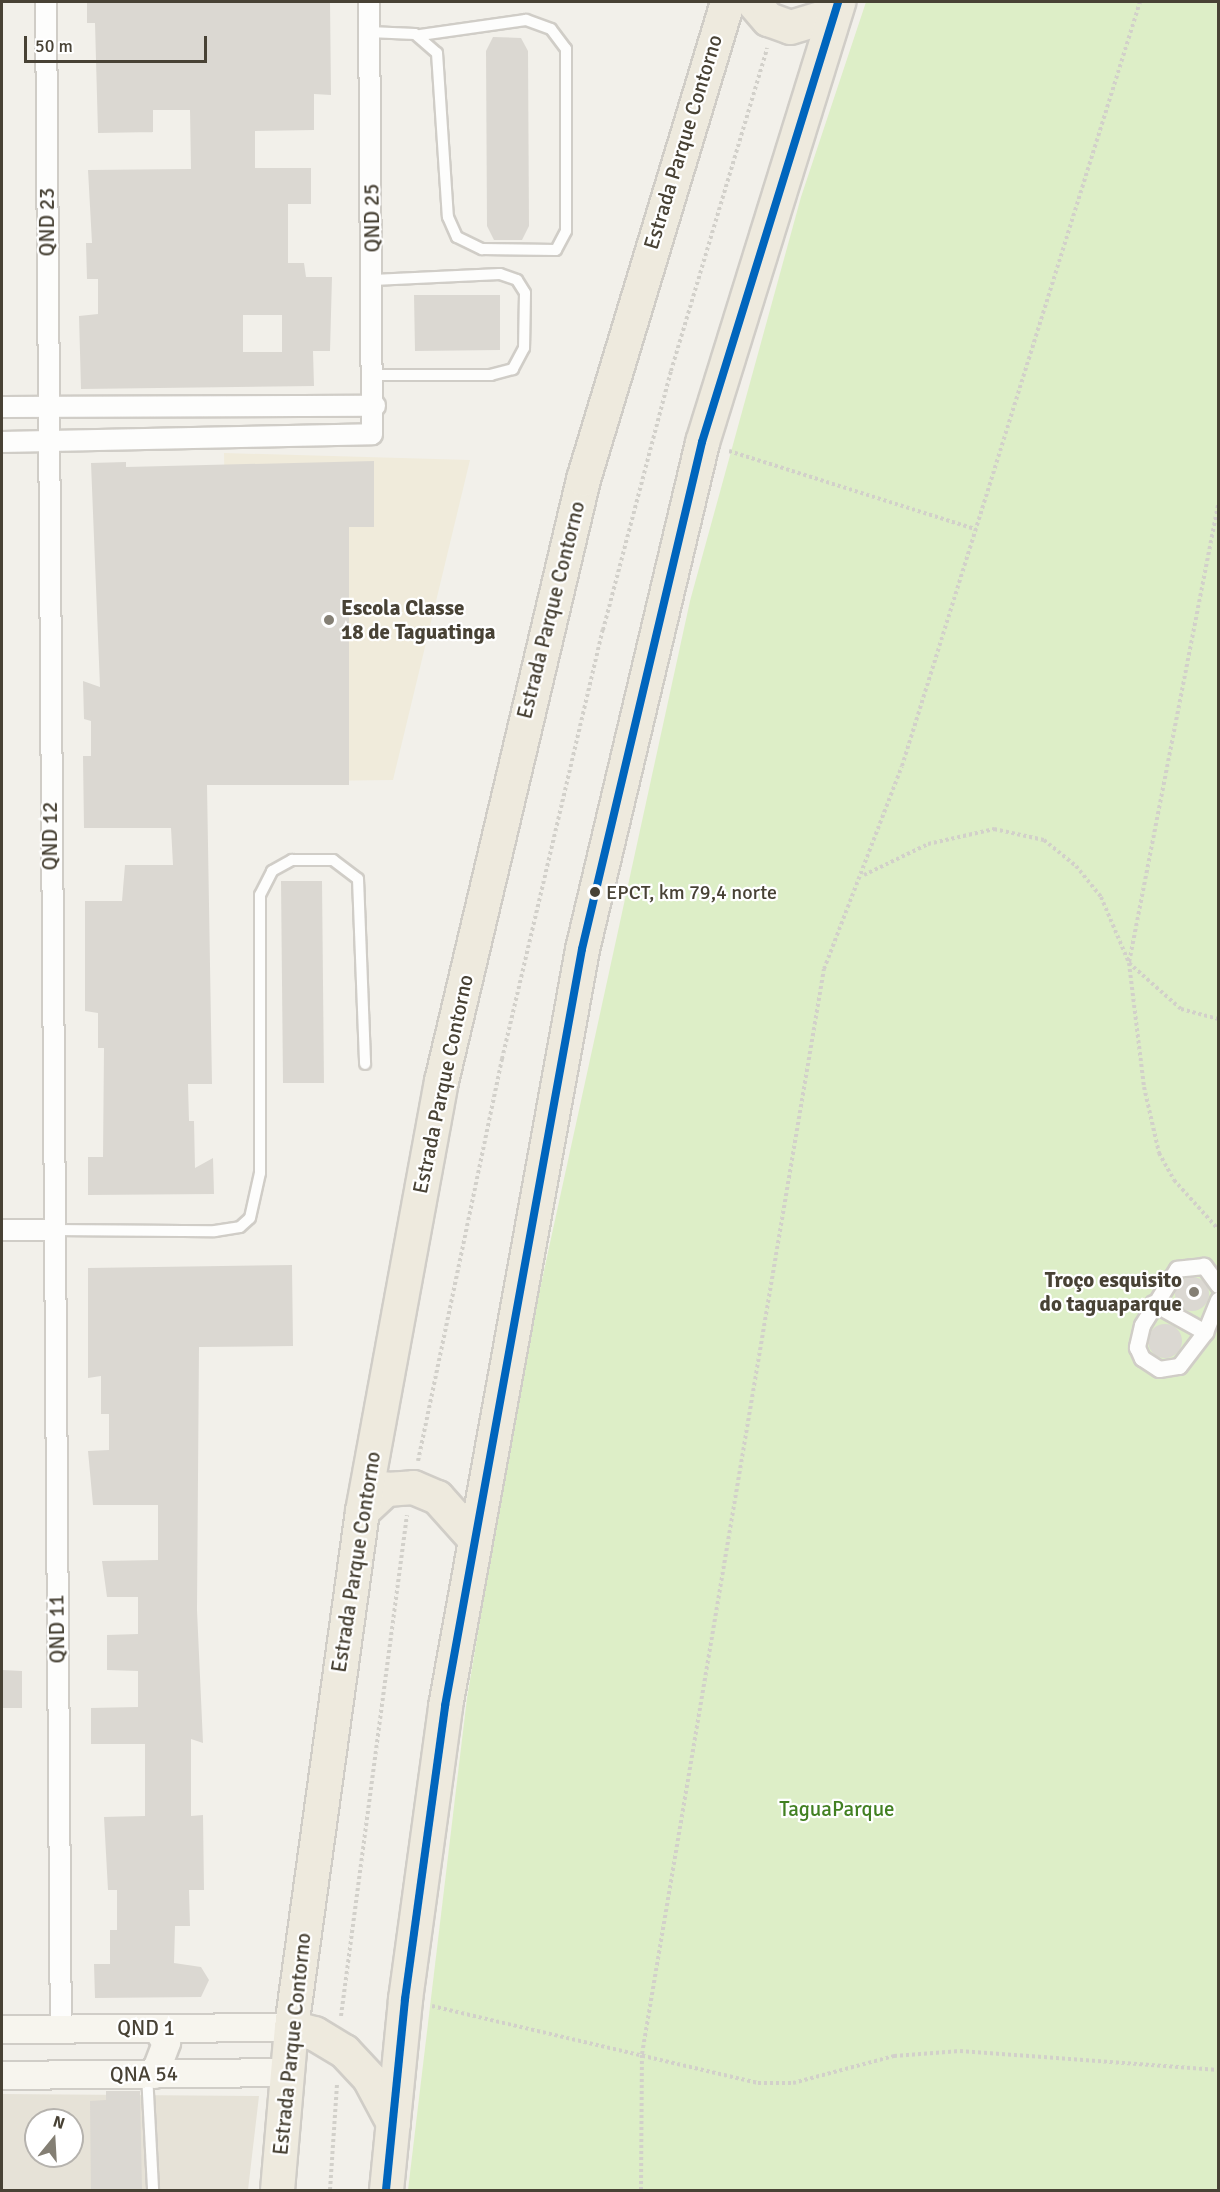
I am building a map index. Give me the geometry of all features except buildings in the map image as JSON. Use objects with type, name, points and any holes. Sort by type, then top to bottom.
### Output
[{"type":"highway","name":"Estrada Parque Contorno","points":[[277,2190],[291,2027],[362,1511],[441,1081],[566,547],[676,156],[727,2]]},
{"type":"highway","points":[[764,12],[799,27],[836,8]]},
{"type":"highway","points":[[386,2190],[405,1999],[472,1536],[582,949],[702,442],[836,8]]},
{"type":"highway","points":[[362,1511],[386,1489],[413,1486],[438,1497],[472,1536]]},
{"type":"highway","points":[[291,2027],[339,2048],[369,2078],[393,2123]]},
{"type":"main road","name":"QND 1","points":[[2,2029],[291,2027]]},
{"type":"main road","points":[[150,2074],[165,2042],[156,2028]]},
{"type":"main road","name":"QNA 54","points":[[2,2075],[287,2072]]},
{"type":"street","name":"QND 23","points":[[46,2],[47,442]]},
{"type":"street","name":"QND 25","points":[[47,442],[372,434],[375,406],[369,2]]},
{"type":"street","points":[[2,407],[375,406]]},
{"type":"street","points":[[2,442],[47,442]]},
{"type":"street","name":"QND 12","points":[[47,442],[53,1230]]},
{"type":"street","points":[[2,1230],[53,1230]]},
{"type":"street","name":"QND 11","points":[[53,1230],[61,2029]]},
{"type":"street","points":[[1218,1284],[1204,1266],[1190,1264],[1177,1269],[1153,1303],[1137,1347],[1152,1368],[1179,1366],[1205,1332],[1218,1300]]},
{"type":"street","points":[[1153,1303],[1205,1332]]},
{"type":"lane","points":[[369,32],[420,35],[526,20],[551,28],[566,49],[566,231],[556,250],[482,249],[453,233],[440,66],[432,44],[420,35]]},
{"type":"lane","points":[[373,280],[500,274],[517,280],[525,293],[524,348],[513,369],[491,375],[374,375]]},
{"type":"lane","points":[[53,1230],[215,1231],[240,1227],[250,1218],[260,1173],[260,895],[273,871],[292,860],[333,860],[358,879],[365,1064]]},
{"type":"lane","points":[[150,2074],[153,2190]]},
{"type":"path","points":[[641,2190],[642,2054],[824,969],[864,875],[1140,2]]},
{"type":"path","points":[[330,2190],[339,2048],[413,1486],[502,1059],[603,630],[764,12]]},
{"type":"path","points":[[702,442],[975,529]]},
{"type":"path","points":[[1129,963],[1218,505]]},
{"type":"path","points":[[864,875],[960,834],[994,829],[1024,832],[1044,840],[1076,866],[1101,897],[1129,963],[1144,1087],[1159,1153],[1174,1180],[1218,1229]]},
{"type":"path","points":[[1129,963],[1181,1009],[1218,1019]]},
{"type":"path","points":[[405,1999],[642,2054],[758,2084],[793,2083],[894,2056],[960,2051],[1218,2070]]},
{"type":"shaded area","name":"Escola Classe 18 de Taguatinga","points":[[224,453],[470,460],[393,780],[228,782]]},
{"type":"shaded area","points":[[2,2094],[259,2096],[248,2190],[2,2190]]},
{"type":"green space","name":"TaguaParque","points":[[866,2],[1218,2],[1218,2190],[408,2190],[467,1698],[521,1376],[690,601],[801,197]]},
{"type":"transit line","points":[[386,2190],[405,1999],[445,1706],[582,949],[702,442],[838,2]]},
{"type":"place","name":"Escola Classe 18 de Taguatinga","points":[[329,620]]},
{"type":"place","name":"EPCT, km 79,4 norte","points":[[595,892]]},
{"type":"place","name":"Troço esquisito do taguaparque","points":[[1194,1292]]}]
